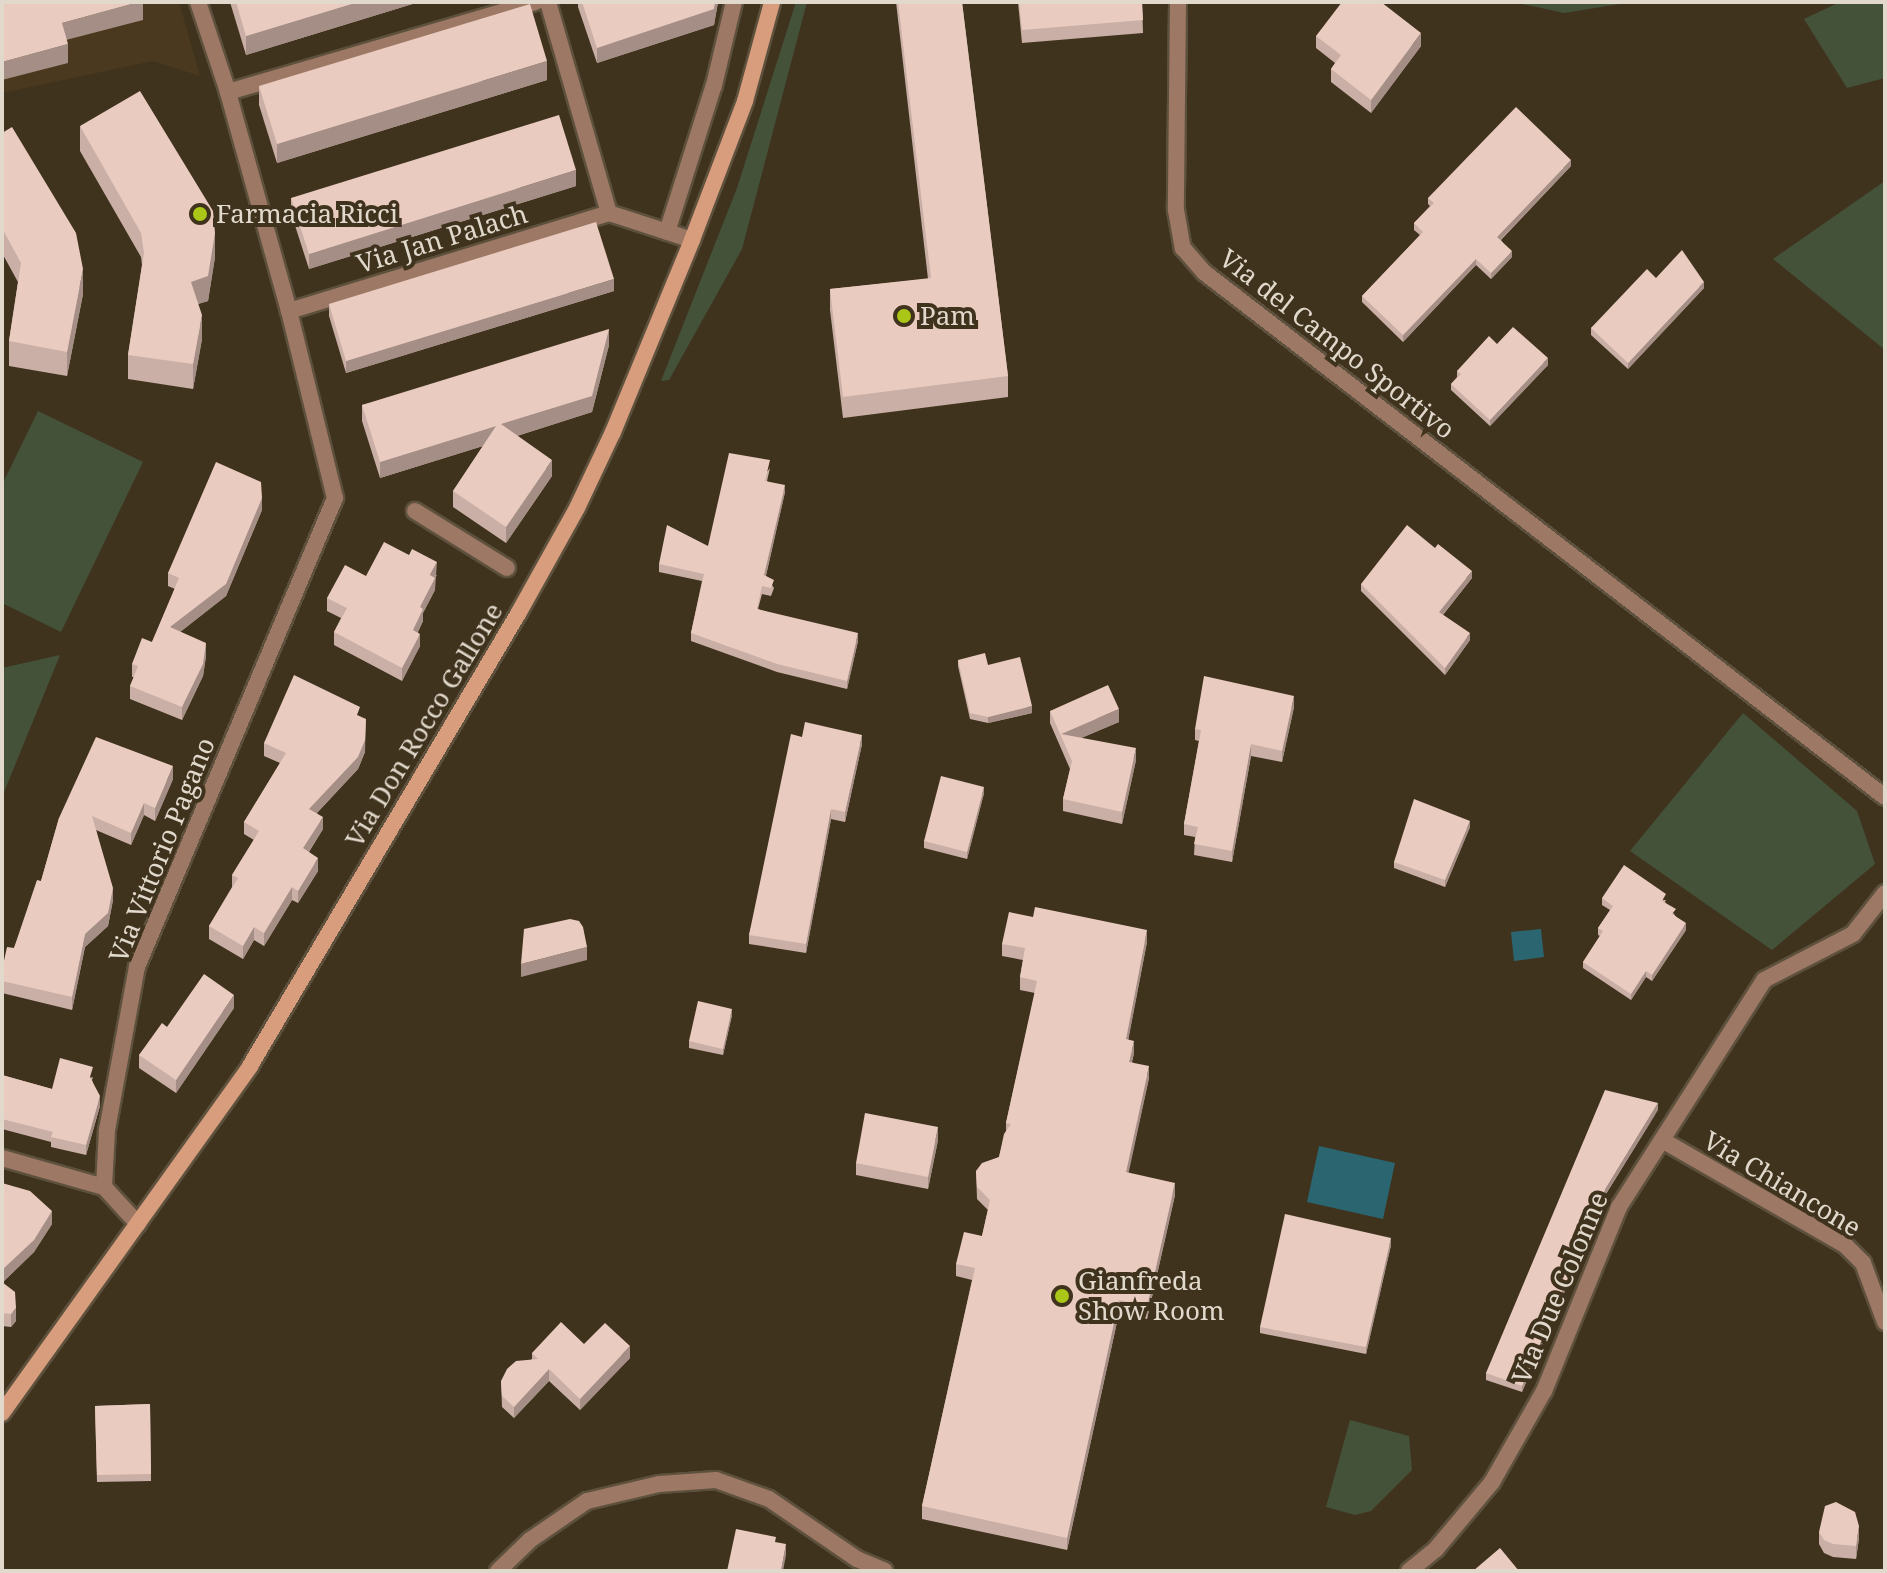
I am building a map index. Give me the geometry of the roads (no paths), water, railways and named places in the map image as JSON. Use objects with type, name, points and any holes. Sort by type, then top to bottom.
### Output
[{"type":"main road","name":"Via Don Rocco Gallone","points":[[2,1413],[250,1066],[518,614],[577,508],[613,432],[692,240],[745,101],[772,2]]},
{"type":"street","points":[[198,2],[228,92],[289,311]]},
{"type":"street","points":[[228,92],[535,2]]},
{"type":"street","points":[[548,2],[609,213],[692,240]]},
{"type":"street","points":[[667,232],[714,85],[734,2]]},
{"type":"street","name":"Via del Campo Sportivo","points":[[1178,2],[1176,210],[1183,248],[1205,273],[1659,626],[1885,797]]},
{"type":"street","name":"Via Jan Palach","points":[[289,311],[609,213]]},
{"type":"street","name":"Via Vittorio Pagano","points":[[104,1187],[107,1130],[137,967],[335,498],[289,311]]},
{"type":"street","points":[[415,511],[507,568]]},
{"type":"street","name":"Via Due Colonne","points":[[1409,1571],[1436,1549],[1492,1482],[1544,1391],[1619,1207],[1764,980],[1853,934],[1885,893]]},
{"type":"street","name":"Via Chiancone","points":[[1662,1140],[1846,1246],[1863,1263],[1885,1322]]},
{"type":"street","points":[[2,1158],[104,1187],[138,1224]]},
{"type":"street","points":[[498,1571],[530,1540],[587,1501],[659,1484],[716,1480],[769,1499],[857,1559],[885,1571]]},
{"type":"water","points":[[1541,929],[1544,957],[1514,961],[1511,932]]},
{"type":"water","points":[[1319,1146],[1395,1163],[1383,1219],[1307,1202]]},
{"type":"place","name":"Farmacia Ricci","points":[[200,214]]},
{"type":"place","name":"Pam","points":[[904,316]]},
{"type":"place","name":"Gianfreda Show Room","points":[[1062,1296]]}]
